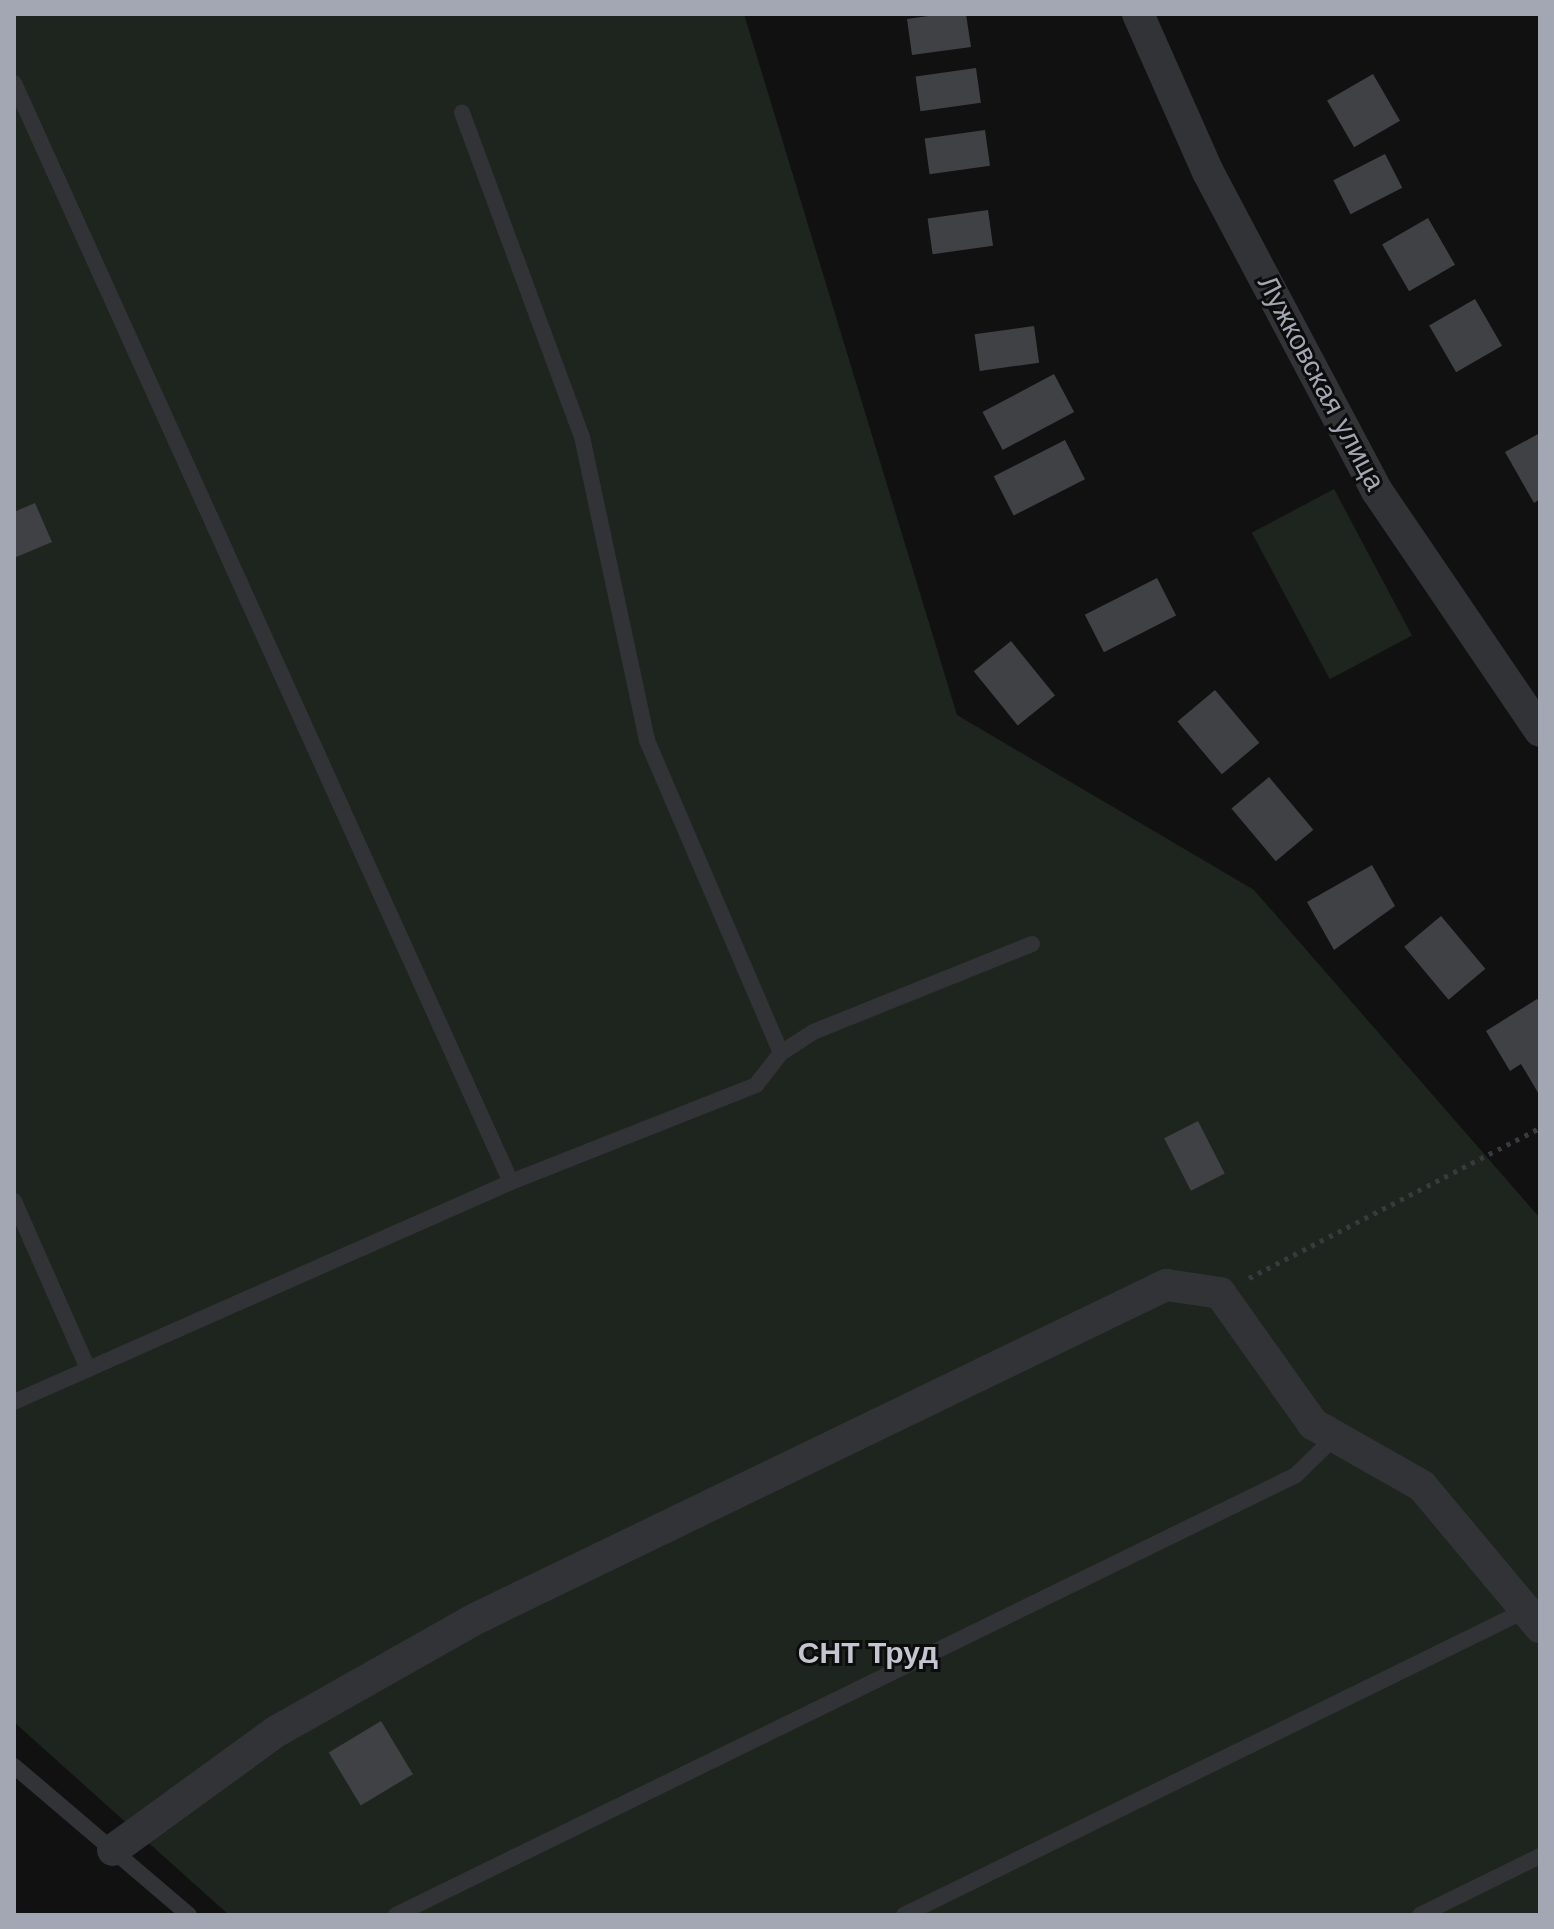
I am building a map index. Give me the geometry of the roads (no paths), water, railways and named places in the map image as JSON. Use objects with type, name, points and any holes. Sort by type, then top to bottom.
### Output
[{"type":"street","name":"Лужковская улица","points":[[1138,14],[1208,172],[1377,491],[1540,731]]},
{"type":"street","points":[[113,1850],[277,1731],[473,1620],[1166,1285],[1220,1293],[1313,1424],[1422,1486],[1533,1619]]},
{"type":"lane","points":[[14,83],[511,1182]]},
{"type":"lane","points":[[462,112],[582,437],[647,740],[781,1053]]},
{"type":"lane","points":[[14,1402],[511,1182],[756,1085],[781,1053],[813,1032],[1032,944]]},
{"type":"lane","points":[[14,1201],[88,1369]]},
{"type":"lane","points":[[396,1915],[1296,1475],[1335,1437]]},
{"type":"lane","points":[[904,1915],[1533,1619]]},
{"type":"lane","points":[[14,1766],[189,1915]]},
{"type":"lane","points":[[1420,1915],[1540,1856]]},
{"type":"district","name":"СНТ Труд","points":[[868,1653]]}]
